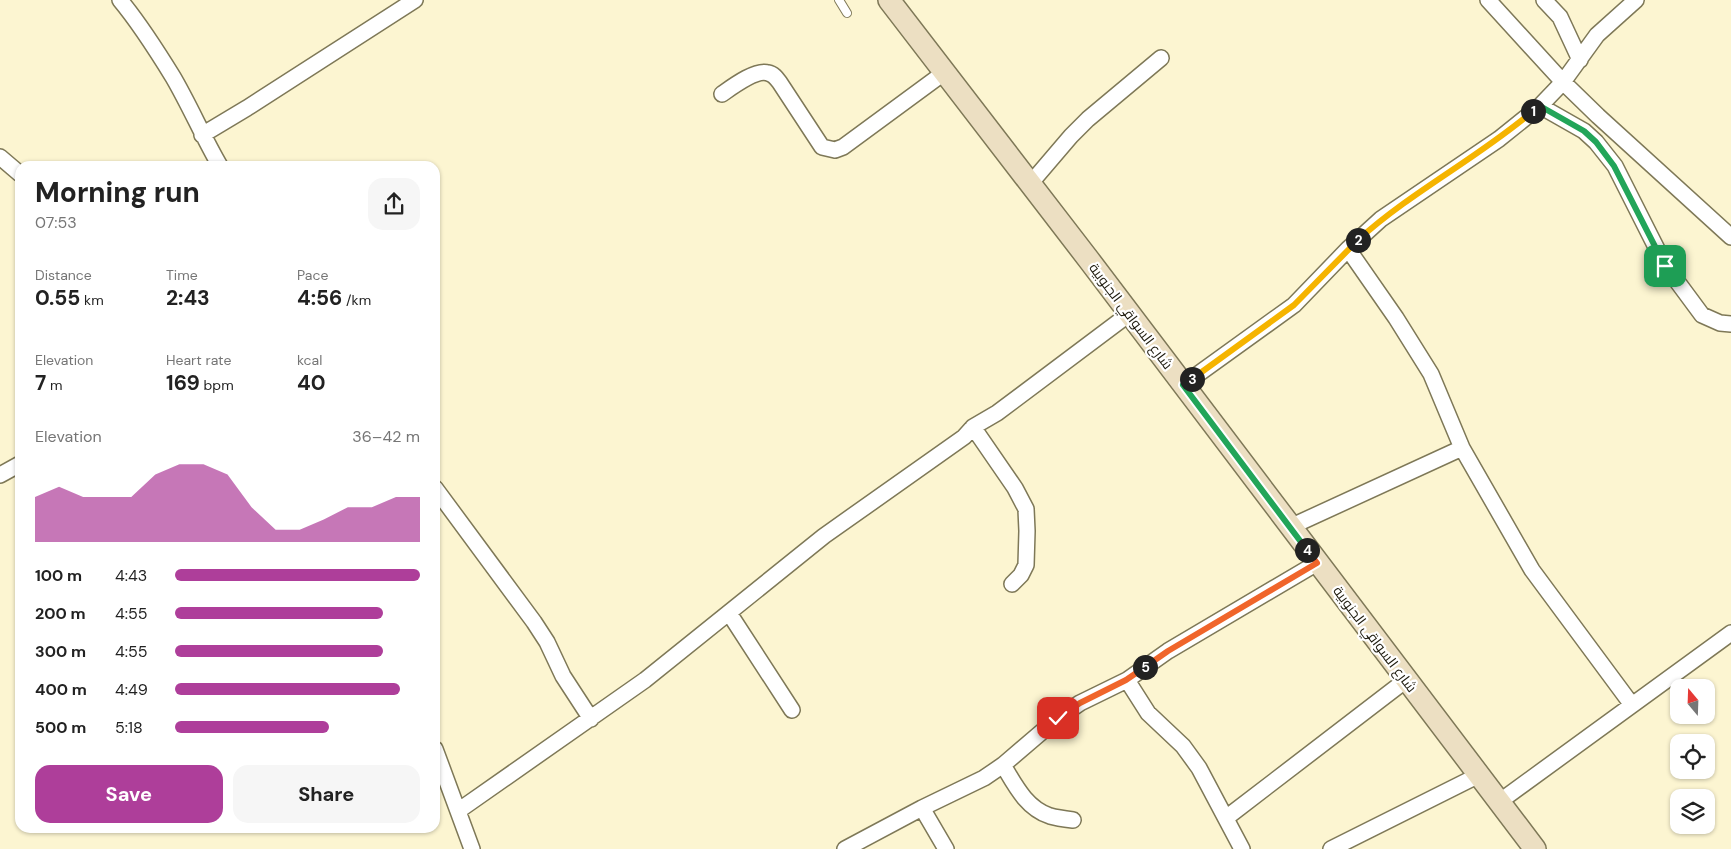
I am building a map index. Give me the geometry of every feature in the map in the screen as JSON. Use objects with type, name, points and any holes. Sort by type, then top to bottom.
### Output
[{"type":"street","points":[[120,0],[130,11],[173,77],[217,161]]},
{"type":"street","points":[[202,135],[415,0]]},
{"type":"street","name":"شارع السواقي الجنوبية","points":[[890,0],[1535,849]]},
{"type":"street","points":[[1488,0],[1563,82],[1731,237]]},
{"type":"street","points":[[1544,0],[1560,17],[1580,60]]},
{"type":"street","points":[[1183,385],[1294,305],[1348,249],[1381,219],[1499,139],[1540,106],[1563,82],[1597,36],[1636,0]]},
{"type":"street","points":[[1030,184],[1088,119],[1161,58]]},
{"type":"street","points":[[722,94],[749,77],[762,72],[769,73],[775,76],[822,147],[834,150],[843,147],[944,72]]},
{"type":"street","points":[[1540,106],[1584,131],[1596,142],[1614,166],[1665,266],[1702,316],[1720,323],[1731,324]]},
{"type":"street","points":[[0,157],[15,170]]},
{"type":"street","points":[[1348,249],[1396,318],[1431,374],[1462,448],[1532,570],[1632,705]]},
{"type":"street","points":[[458,811],[645,680],[824,536],[964,437],[973,428],[997,413],[1129,314]]},
{"type":"street","points":[[973,428],[1010,480],[1026,509],[1026,565],[1012,584]]},
{"type":"street","points":[[1290,527],[1462,448]]},
{"type":"street","points":[[0,475],[15,467]]},
{"type":"street","points":[[440,495],[534,622],[547,642],[563,676],[591,719]]},
{"type":"street","points":[[845,849],[984,778],[1003,765],[1058,718],[1080,703],[1126,680],[1168,651],[1317,563]]},
{"type":"street","points":[[730,613],[792,710]]},
{"type":"street","points":[[1499,802],[1731,633]]},
{"type":"street","points":[[1126,680],[1148,713],[1191,755],[1242,849]]},
{"type":"street","points":[[1226,818],[1406,680]]},
{"type":"street","points":[[440,762],[472,849]]},
{"type":"street","points":[[1003,765],[1018,790],[1036,809],[1050,816],[1073,820]]},
{"type":"street","points":[[1331,849],[1479,775]]},
{"type":"street","points":[[922,808],[946,849]]},
{"type":"lane","points":[[839,0],[847,13]]},
{"type":"route","points":[[1058,718],[1080,703],[1126,680],[1168,651],[1317,563],[1183,385],[1294,305],[1348,249],[1381,219],[1499,139],[1540,106],[1584,131],[1596,142],[1614,166],[1665,266]]}]
